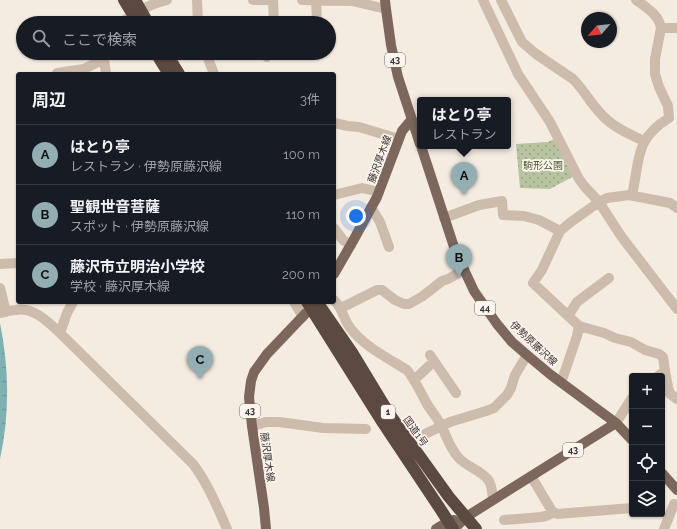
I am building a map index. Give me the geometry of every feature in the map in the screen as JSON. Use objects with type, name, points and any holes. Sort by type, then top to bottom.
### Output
[{"type":"highway","points":[[124,0],[138,16]]},
{"type":"highway","points":[[135,0],[138,16]]},
{"type":"highway","points":[[160,60],[168,72]]},
{"type":"highway","points":[[170,60],[178,72]]},
{"type":"highway","name":"国道1号","points":[[319,304],[353,354],[390,415],[449,497],[476,529]]},
{"type":"highway","name":"1","points":[[305,311],[452,526]]},
{"type":"main road","name":"43","points":[[386,4],[391,45],[398,77],[412,119]]},
{"type":"main road","name":"藤沢厚木線","points":[[336,271],[379,192],[402,131],[412,119]]},
{"type":"main road","name":"伊勢原藤沢線","points":[[412,119],[417,135]]},
{"type":"main road","name":"伊勢原藤沢線","points":[[421,149],[455,250],[474,291],[497,324],[512,342],[527,355],[616,424],[629,437]]},
{"type":"main road","name":"藤沢厚木線","points":[[266,529],[249,397],[251,381],[254,372],[267,354],[305,311]]},
{"type":"main road","name":"43","points":[[436,529],[452,526],[493,499],[616,424]]},
{"type":"main road","points":[[665,476],[677,490]]},
{"type":"street","points":[[138,16],[160,1],[167,0]]},
{"type":"street","points":[[197,0],[198,16]]},
{"type":"street","points":[[252,0],[273,0],[274,16]]},
{"type":"street","points":[[302,0],[352,1],[386,4]]},
{"type":"street","points":[[316,0],[317,16]]},
{"type":"street","points":[[483,0],[518,74],[544,111],[579,179],[599,202],[621,236],[677,309]]},
{"type":"street","points":[[501,0],[519,37],[527,47],[573,79],[609,122],[644,142]]},
{"type":"street","points":[[632,195],[640,152],[644,142],[654,130],[673,121],[654,74],[655,59],[661,28],[660,24],[651,5],[636,0]]},
{"type":"street","points":[[661,28],[677,28]]},
{"type":"street","points":[[64,72],[84,69],[99,60]]},
{"type":"street","points":[[105,60],[106,72]]},
{"type":"street","points":[[209,60],[213,72]]},
{"type":"street","points":[[336,123],[359,127],[400,139]]},
{"type":"street","points":[[336,194],[362,188],[379,192]]},
{"type":"street","points":[[662,373],[664,361],[663,357],[659,354],[645,350],[631,342],[578,326],[533,283],[546,263],[560,231],[599,202],[607,198],[632,195],[670,203],[677,208]]},
{"type":"street","points":[[444,218],[479,205],[502,201],[503,215],[524,216],[539,220],[560,231]]},
{"type":"street","points":[[371,207],[380,222],[388,247]]},
{"type":"street","points":[[336,231],[343,240],[351,245]]},
{"type":"street","points":[[0,264],[16,263]]},
{"type":"street","points":[[341,308],[377,290],[382,290],[395,300],[408,304],[464,270]]},
{"type":"street","points":[[568,316],[577,302],[609,278]]},
{"type":"street","points":[[0,288],[3,313],[17,309],[26,310],[37,314],[50,323],[193,464],[210,490],[227,529]]},
{"type":"street","points":[[336,302],[341,308],[347,325],[358,337],[407,370],[442,426],[448,442],[458,458],[481,473],[489,482],[493,499]]},
{"type":"street","points":[[60,333],[72,304]]},
{"type":"street","points":[[296,304],[305,311]]},
{"type":"street","points":[[559,381],[563,377],[578,326]]},
{"type":"street","points":[[425,434],[450,422],[494,408],[507,395],[515,375],[527,355]]},
{"type":"street","points":[[414,380],[432,358],[456,393]]},
{"type":"street","points":[[665,381],[670,394],[677,399]]},
{"type":"street","points":[[616,424],[629,403]]},
{"type":"street","points":[[252,426],[266,422],[279,422],[323,428],[366,428]]},
{"type":"street","points":[[531,476],[553,512],[557,514],[629,508]]},
{"type":"street","points":[[665,505],[675,503]]},
{"type":"street","points":[[664,529],[675,503]]},
{"type":"street","points":[[513,529],[504,520],[546,516],[553,512]]},
{"type":"green space","name":"駒形公園","points":[[556,138],[574,176],[550,189],[520,188],[516,144],[548,142]]},
{"type":"water","points":[[0,323],[7,374],[7,408],[0,459]]},
{"type":"place","name":"はとり亭","points":[[464,195]]},
{"type":"place","name":"聖観世音菩薩","points":[[459,277]]},
{"type":"place","name":"藤沢市立明治小学校","points":[[200,379]]}]
